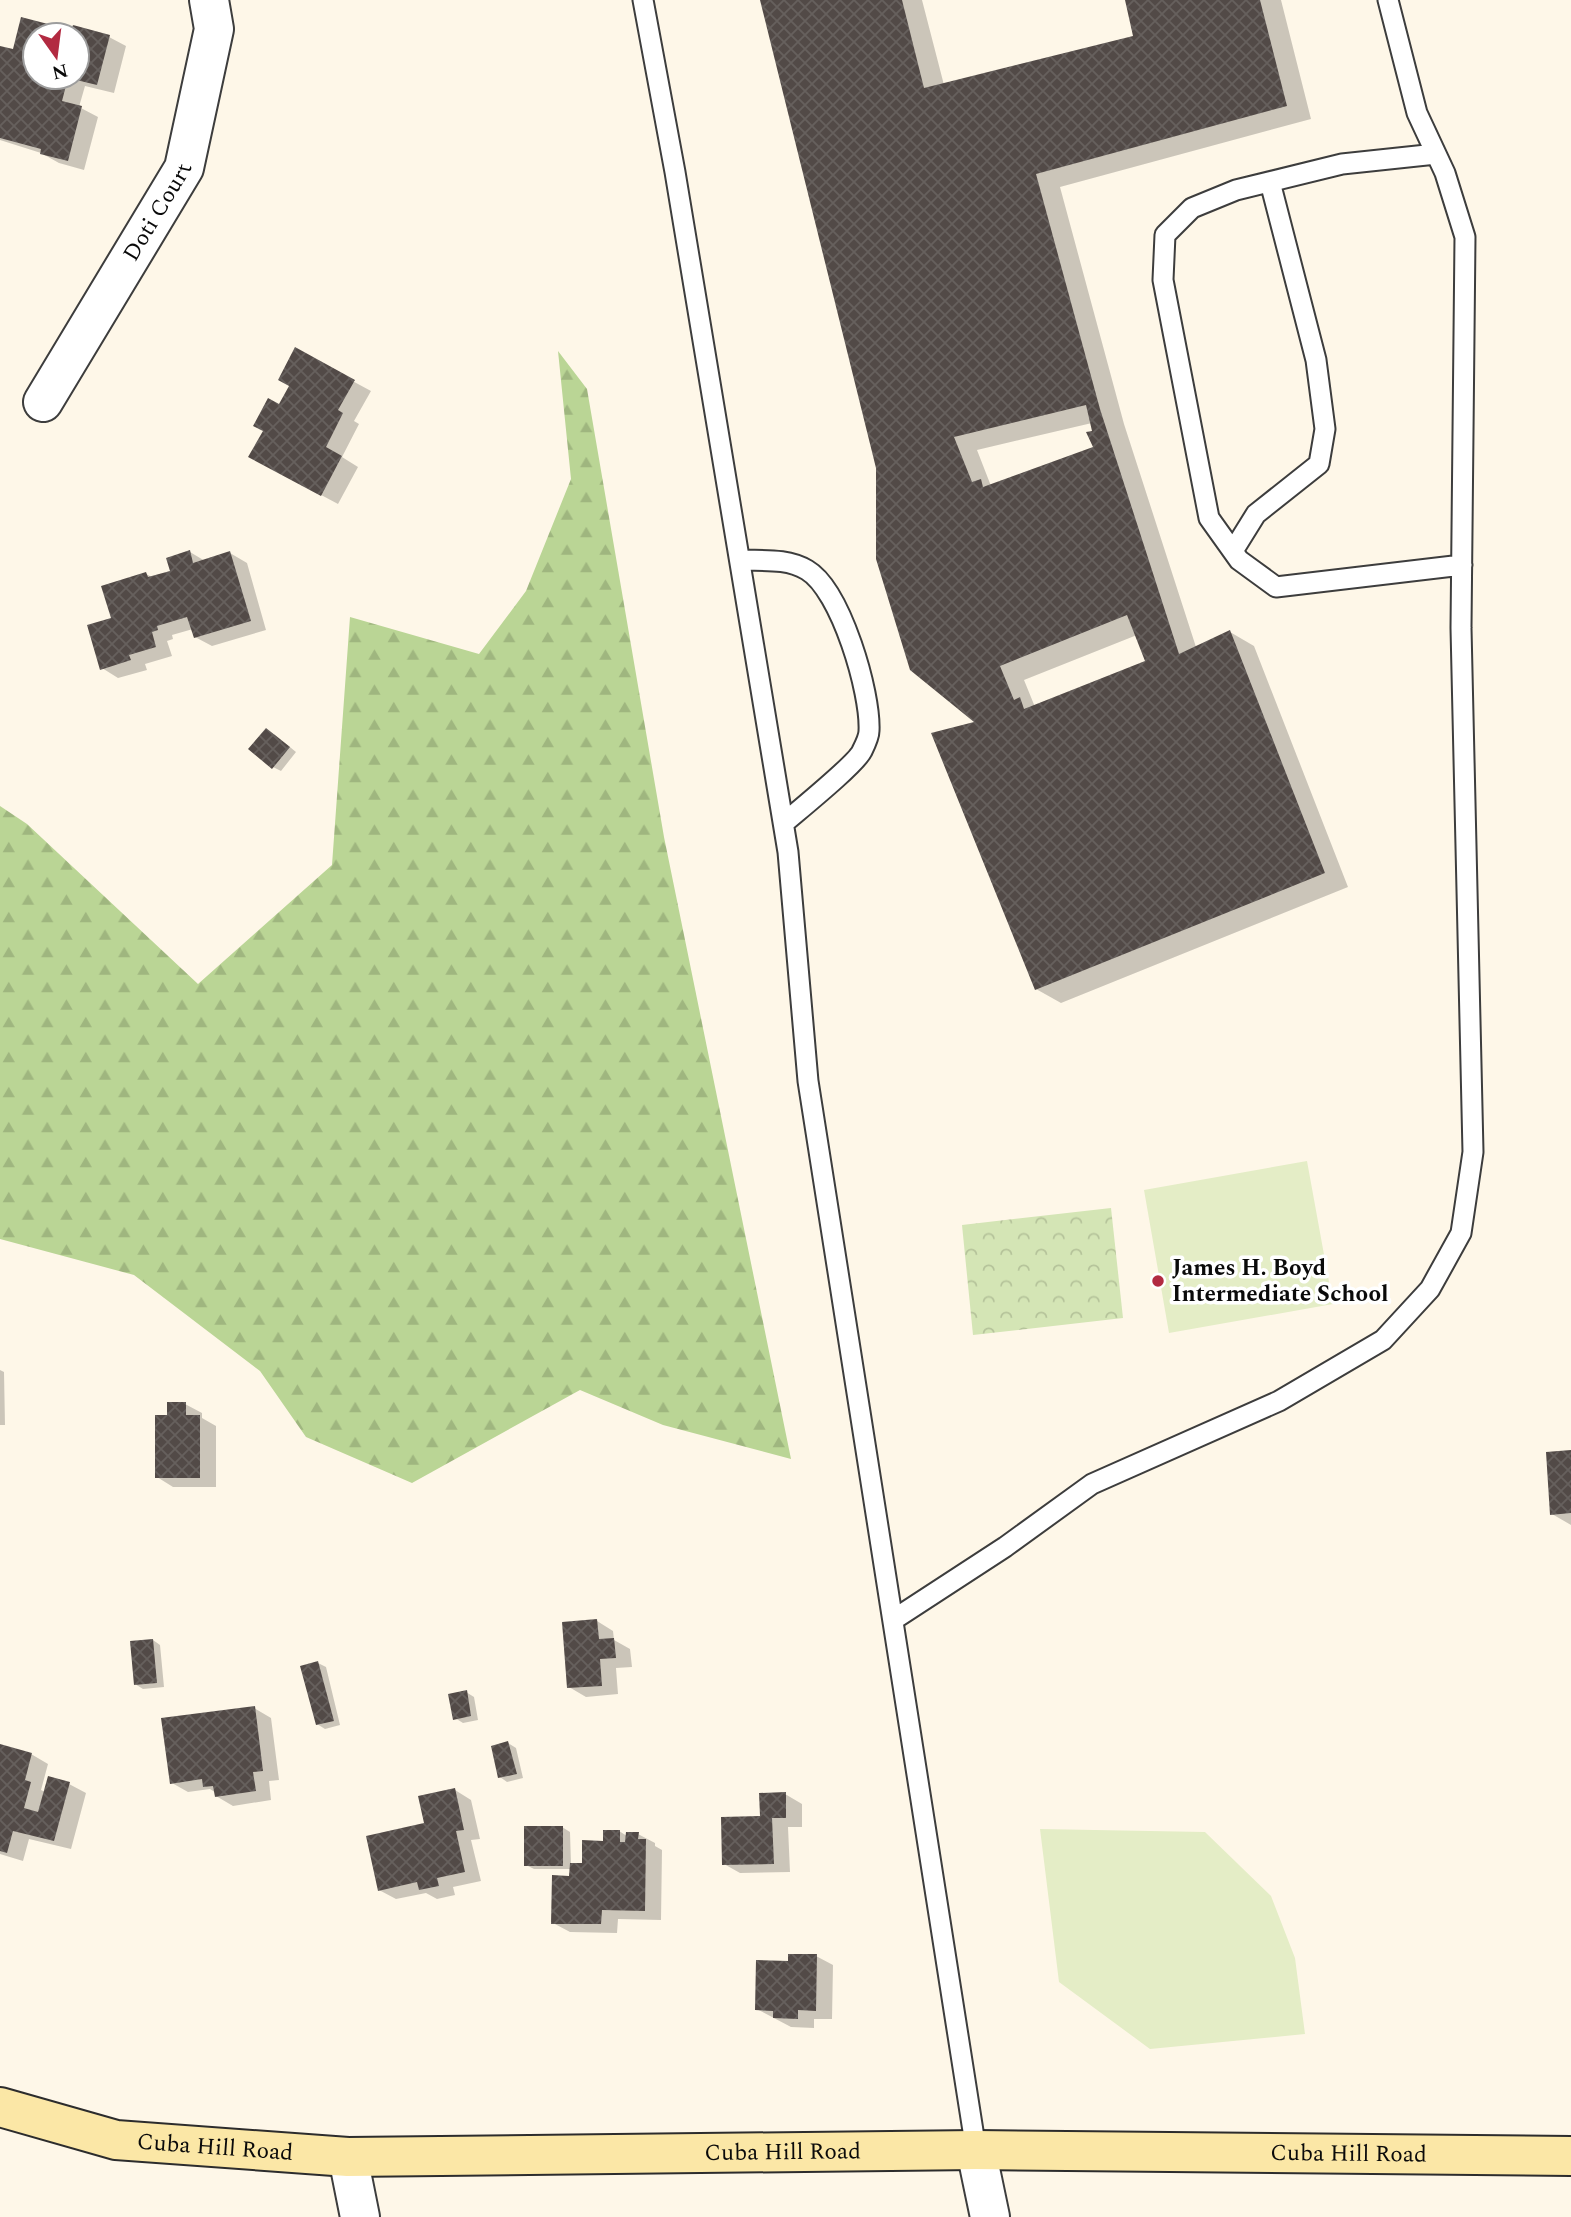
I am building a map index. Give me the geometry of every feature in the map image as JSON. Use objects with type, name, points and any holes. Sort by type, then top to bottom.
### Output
[{"type":"main road","name":"Cuba Hill Road","points":[[0,2107],[116,2140],[348,2157],[976,2150],[1571,2156]]},
{"type":"street","name":"Doti Court","points":[[43,402],[184,168],[214,29],[209,0]]},
{"type":"street","points":[[976,2150],[990,2217]]},
{"type":"street","points":[[348,2157],[360,2217]]},
{"type":"lane","points":[[643,0],[675,172],[784,823],[808,1081],[976,2150]]},
{"type":"lane","points":[[893,1620],[1005,1547],[1092,1484],[1279,1401],[1383,1340],[1430,1289],[1461,1233],[1473,1152],[1461,642],[1465,237],[1445,173],[1417,113],[1388,0]]},
{"type":"lane","points":[[1436,154],[1342,164],[1236,190],[1192,208],[1165,235],[1163,280],[1209,518],[1239,560],[1276,587],[1462,565]]},
{"type":"lane","points":[[1233,551],[1256,514],[1319,464],[1325,429],[1316,359],[1270,182]]},
{"type":"lane","points":[[740,560],[790,562],[809,571],[825,585],[839,611],[862,677],[870,732],[861,755],[784,823]]},
{"type":"green space","points":[[558,351],[587,389],[664,837],[791,1459],[663,1425],[580,1390],[412,1483],[306,1437],[260,1371],[134,1275],[0,1239],[0,806],[27,824],[198,984],[332,865],[350,617],[479,654],[526,591],[571,479]]},
{"type":"green space","points":[[1307,1161],[1333,1304],[1169,1333],[1144,1190]]},
{"type":"green space","points":[[1111,1208],[1123,1318],[973,1335],[962,1225]]},
{"type":"green space","points":[[1040,1829],[1205,1832],[1271,1896],[1295,1958],[1305,2034],[1150,2049],[1059,1982]]},
{"type":"building","points":[[760,0],[902,0],[924,88],[1133,36],[1125,0],[1260,0],[1287,106],[1036,174],[1100,409],[1179,654],[1230,630],[1325,873],[1035,990],[931,733],[974,722],[910,670],[876,559],[876,468]],"holes":[[[1086,405],[1092,431],[1086,432],[1093,447],[983,487],[981,479],[972,482],[954,437]],[[1127,615],[1145,661],[1024,709],[1020,697],[1014,700],[1000,666]]]},
{"type":"building","points":[[21,17],[36,21],[21,21],[21,91],[65,91],[62,101],[82,106],[68,161],[40,154],[41,149],[0,138],[0,46],[13,49]]},
{"type":"building","points":[[91,30],[110,35],[97,85],[91,84]]},
{"type":"building","points":[[295,347],[355,380],[338,410],[343,413],[326,447],[342,456],[321,496],[248,457],[263,431],[253,426],[268,398],[279,404],[289,386],[278,380]]},
{"type":"building","points":[[190,550],[193,563],[230,551],[251,621],[194,638],[187,617],[157,626],[158,630],[152,632],[156,647],[129,655],[131,660],[100,670],[87,625],[111,618],[101,586],[146,572],[148,577],[170,571],[166,558]]},
{"type":"building","points":[[266,728],[290,747],[272,769],[248,749]]},
{"type":"building","points":[[167,1402],[186,1402],[186,1415],[200,1415],[200,1478],[155,1478],[155,1415],[167,1415]]},
{"type":"building","points":[[1571,1450],[1571,1513],[1550,1515],[1546,1452]]},
{"type":"building","points":[[597,1619],[599,1639],[614,1638],[616,1658],[600,1659],[602,1686],[567,1688],[562,1622]]},
{"type":"building","points":[[153,1639],[157,1683],[134,1685],[130,1641]]},
{"type":"building","points":[[318,1661],[334,1721],[316,1725],[300,1666]]},
{"type":"building","points":[[467,1690],[471,1716],[453,1720],[448,1694]]},
{"type":"building","points":[[255,1706],[263,1771],[253,1772],[256,1791],[215,1797],[213,1786],[203,1787],[202,1779],[170,1784],[161,1718]]},
{"type":"building","points":[[508,1741],[517,1774],[498,1778],[491,1746]]},
{"type":"building","points":[[0,1744],[32,1753],[25,1780],[31,1782],[24,1808],[38,1812],[48,1776],[70,1782],[54,1841],[13,1831],[7,1853],[0,1851]]},
{"type":"building","points":[[455,1788],[464,1830],[456,1831],[465,1872],[437,1878],[439,1886],[419,1890],[417,1882],[378,1891],[366,1836],[424,1823],[418,1796]]},
{"type":"building","points":[[786,1792],[786,1818],[772,1818],[774,1864],[722,1865],[721,1817],[760,1816],[759,1793]]},
{"type":"building","points":[[524,1826],[563,1826],[563,1866],[524,1866]]},
{"type":"building","points":[[603,1830],[620,1830],[620,1842],[625,1842],[626,1832],[639,1832],[638,1839],[646,1839],[645,1911],[602,1910],[601,1924],[551,1924],[552,1875],[569,1876],[570,1863],[582,1863],[582,1840],[603,1841]]},
{"type":"building","points":[[788,1954],[817,1954],[816,2011],[798,2010],[798,2019],[773,2018],[773,2011],[755,2010],[756,1960],[788,1961]]},
{"type":"place","name":"James H. Boyd Intermediate School","points":[[1158,1281]]}]
